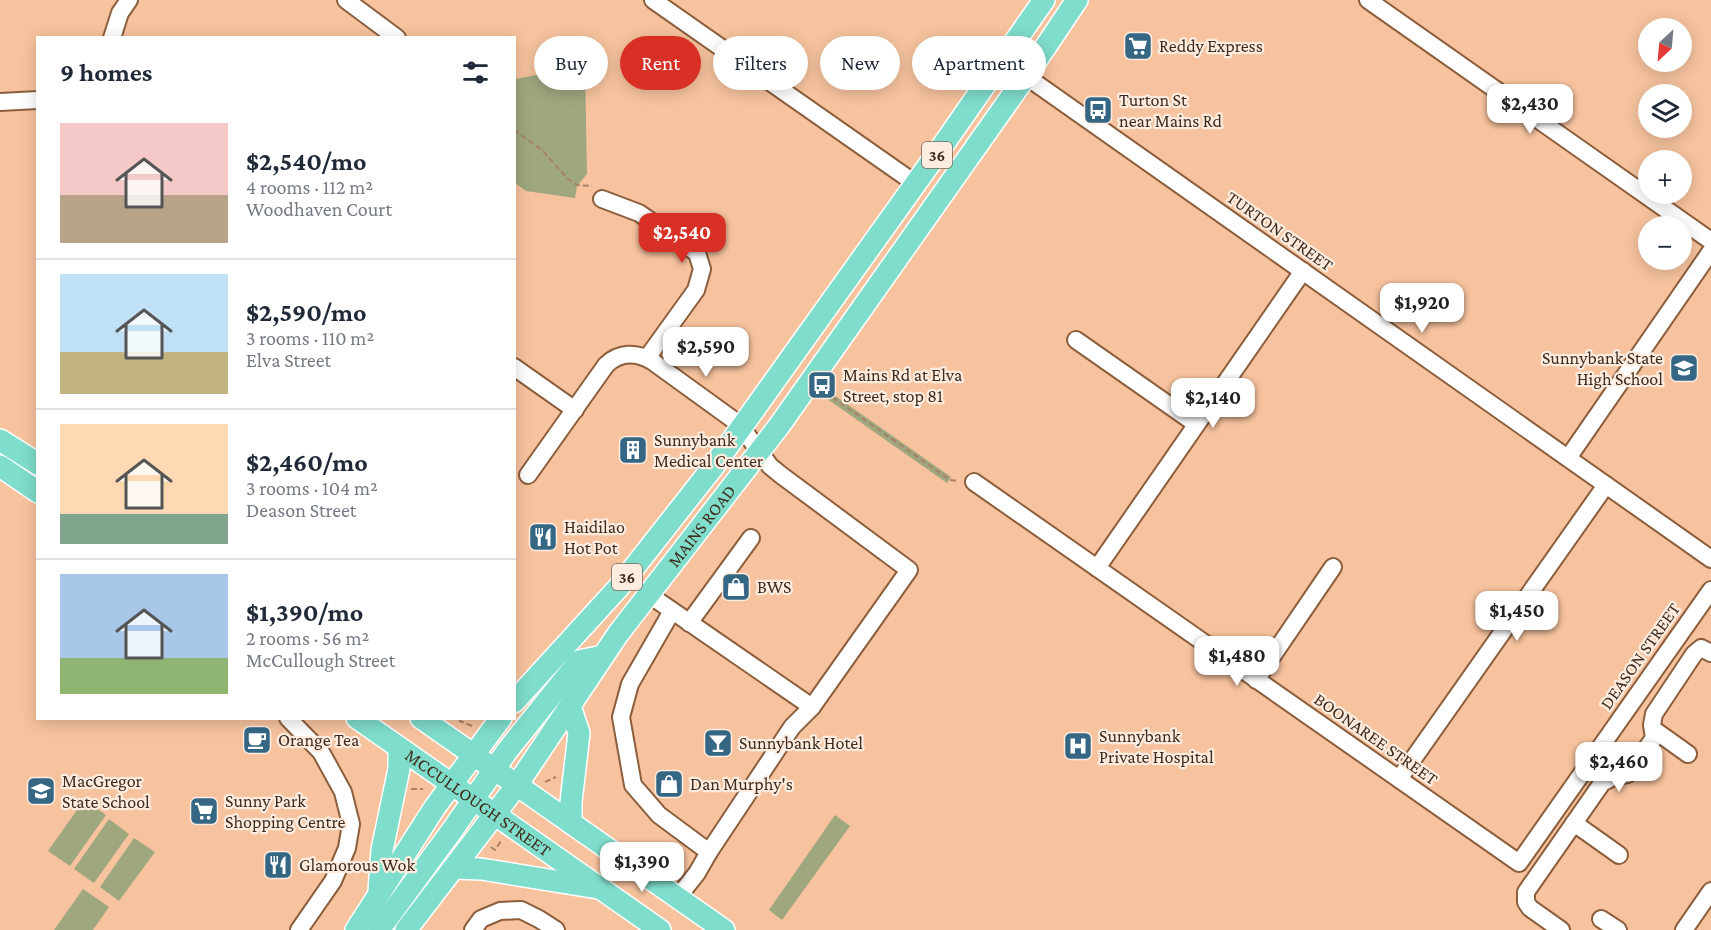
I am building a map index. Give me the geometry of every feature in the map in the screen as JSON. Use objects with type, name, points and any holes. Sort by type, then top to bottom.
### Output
[{"type":"main road","name":"MAINS ROAD","points":[[1019,36],[1044,0]]},
{"type":"main road","name":"MAINS ROAD","points":[[1046,46],[1077,0]]},
{"type":"main road","name":"MAINS ROAD","points":[[516,700],[618,588],[742,428],[982,90]]},
{"type":"main road","name":"MAINS ROAD","points":[[406,930],[517,785],[603,656],[648,594],[760,452],[1016,90]]},
{"type":"main road","points":[[0,440],[36,463]]},
{"type":"main road","points":[[0,466],[36,491]]},
{"type":"main road","points":[[379,930],[494,770],[579,661],[603,656]]},
{"type":"main road","points":[[570,706],[579,733],[571,802],[571,823]]},
{"type":"main road","name":"MCCULLOUGH STREET","points":[[360,720],[660,930]]},
{"type":"main road","name":"MCCULLOUGH STREET","points":[[424,720],[724,930]]},
{"type":"main road","points":[[356,930],[473,755],[489,722]]},
{"type":"main road","points":[[378,895],[382,850],[399,770],[399,749]]},
{"type":"main road","points":[[454,868],[481,868],[601,888]]},
{"type":"street","points":[[113,36],[120,14],[129,0]]},
{"type":"street","points":[[346,0],[395,36]]},
{"type":"street","points":[[653,0],[916,184]]},
{"type":"street","points":[[1368,0],[1711,241]]},
{"type":"street","name":"TURTON STREET","points":[[1046,90],[1711,559]]},
{"type":"street","points":[[0,102],[36,100]]},
{"type":"street","points":[[602,199],[639,213],[688,246],[697,253],[702,269],[696,290],[647,358]]},
{"type":"street","points":[[1568,458],[1711,251]]},
{"type":"street","points":[[1097,568],[1303,271]]},
{"type":"street","points":[[1076,340],[1196,424]]},
{"type":"street","points":[[528,475],[606,365],[621,355],[647,358],[742,428],[770,466],[791,484],[909,570],[812,706],[792,727],[697,873],[678,897]]},
{"type":"street","points":[[516,368],[574,410]]},
{"type":"street","name":"BOONAREE STREET","points":[[974,482],[1519,863]]},
{"type":"street","points":[[1399,780],[1606,485]]},
{"type":"street","points":[[689,623],[751,538]]},
{"type":"street","points":[[1256,680],[1333,567]]},
{"type":"street","name":"DEASON STREET","points":[[1519,863],[1711,590]]},
{"type":"street","points":[[648,594],[812,706]]},
{"type":"street","points":[[672,611],[630,684],[621,717],[633,785],[659,815],[709,852]]},
{"type":"street","points":[[1561,930],[1530,908],[1526,902],[1526,892],[1602,783],[1613,777],[1628,774],[1654,738],[1654,714],[1694,654],[1701,648],[1711,653]]},
{"type":"street","points":[[290,720],[321,752],[343,792],[351,824],[347,848],[333,881],[299,930]]},
{"type":"street","points":[[1653,729],[1688,754]]},
{"type":"street","points":[[1575,823],[1619,855]]},
{"type":"street","points":[[1684,930],[1711,891]]},
{"type":"street","points":[[473,930],[481,919],[500,911],[520,910],[556,930]]},
{"type":"street","points":[[1601,918],[1618,930]]},
{"type":"path","points":[[516,131],[542,150],[568,178],[577,185],[592,186],[602,199]]},
{"type":"path","points":[[820,389],[950,480],[974,482]]},
{"type":"path","points":[[460,720],[489,722]]},
{"type":"path","points":[[542,783],[559,776]]},
{"type":"path","points":[[491,847],[495,850],[504,836]]},
{"type":"green space","points":[[534,75],[534,90],[585,90],[587,174],[577,186],[575,198],[526,191],[516,184],[516,79]]},
{"type":"green space","points":[[827,390],[951,477],[947,483],[823,396]]},
{"type":"green space","points":[[84,800],[106,815],[70,866],[48,851]]},
{"type":"green space","points":[[835,815],[850,826],[782,920],[769,910]]},
{"type":"green space","points":[[109,819],[129,834],[94,883],[74,869]]},
{"type":"green space","points":[[134,838],[155,852],[119,901],[100,887]]},
{"type":"green space","points":[[83,889],[109,907],[93,930],[54,930]]},
{"type":"place","name":"Reddy Express","points":[[1138,46]]},
{"type":"place","name":"Turton St near Mains Rd","points":[[1098,110]]},
{"type":"place","name":"Sunnybank State High School","points":[[1684,368]]},
{"type":"place","name":"Mains Rd at Elva Street, stop 81","points":[[822,385]]},
{"type":"place","name":"Sunnybank Medical Center","points":[[633,450]]},
{"type":"place","name":"Haidilao Hot Pot","points":[[543,537]]},
{"type":"place","name":"BWS","points":[[736,587]]},
{"type":"place","name":"Orange Tea","points":[[257,740]]},
{"type":"place","name":"Sunnybank Hotel","points":[[718,743]]},
{"type":"place","name":"Sunnybank Private Hospital","points":[[1078,746]]},
{"type":"place","name":"Dan Murphy's","points":[[669,784]]},
{"type":"place","name":"MacGregor State School","points":[[41,791]]},
{"type":"place","name":"Sunny Park Shopping Centre","points":[[204,811]]},
{"type":"place","name":"Glamorous Wok","points":[[278,865]]}]
